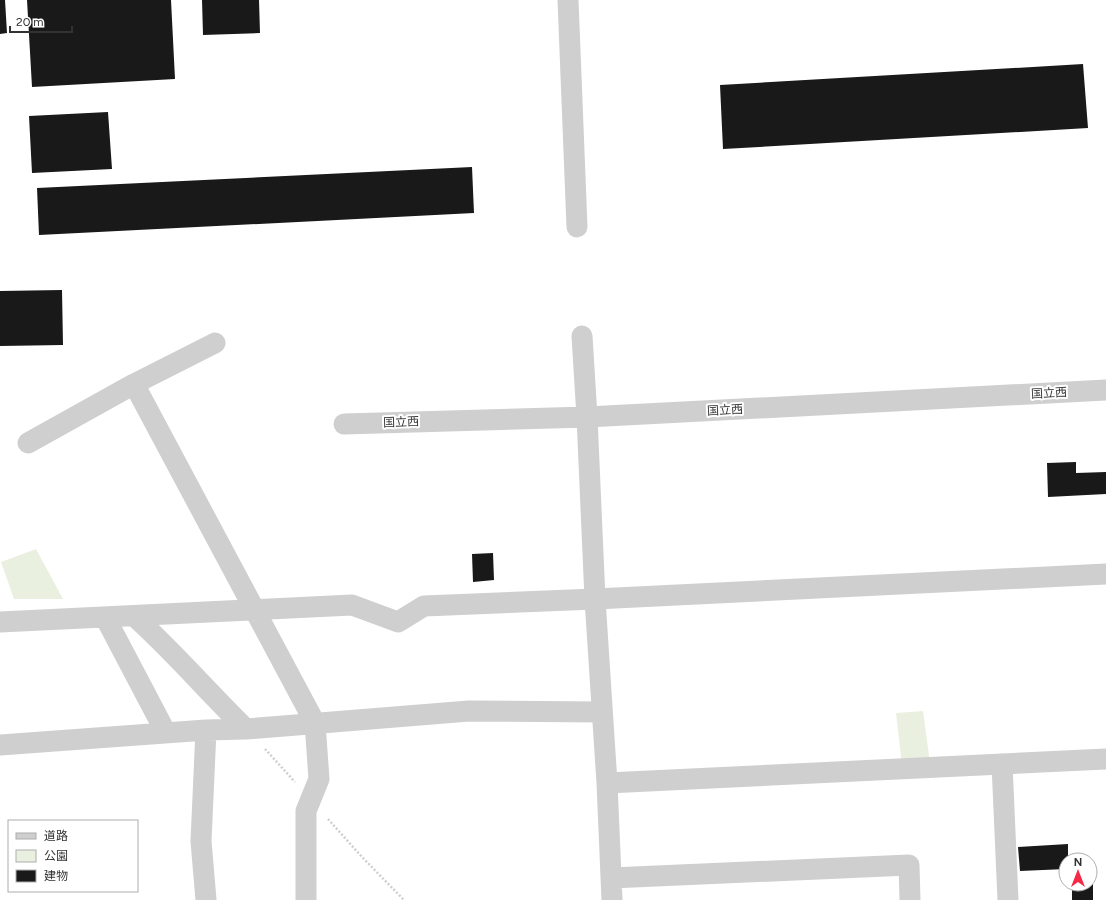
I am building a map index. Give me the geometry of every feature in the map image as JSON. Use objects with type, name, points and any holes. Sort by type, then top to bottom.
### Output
[{"type":"street","points":[[568,0],[577,227]]},
{"type":"street","points":[[582,336],[595,599],[607,783],[612,900]]},
{"type":"street","points":[[28,443],[134,384],[215,343]]},
{"type":"street","points":[[134,384],[315,723],[319,780],[306,811],[306,900]]},
{"type":"street","name":"国立西","points":[[344,424],[587,417],[1106,390]]},
{"type":"street","points":[[0,622],[352,606],[398,622],[424,606],[1106,574]]},
{"type":"street","points":[[134,616],[155,635],[246,729]]},
{"type":"street","points":[[105,618],[166,733]]},
{"type":"street","points":[[0,745],[206,730],[246,729],[468,712],[602,712]]},
{"type":"street","points":[[206,730],[201,841],[206,900]]},
{"type":"street","points":[[607,783],[1106,759]]},
{"type":"street","points":[[1002,764],[1008,900]]},
{"type":"street","points":[[611,878],[908,865],[910,900]]},
{"type":"green space","points":[[36,549],[63,599],[14,599],[1,562]]},
{"type":"green space","points":[[923,711],[930,763],[902,765],[896,713]]},
{"type":"building","points":[[0,0],[5,0],[7,33],[0,34]]},
{"type":"building","points":[[27,0],[171,0],[175,79],[32,87]]},
{"type":"building","points":[[202,0],[259,0],[260,33],[203,35]]},
{"type":"building","points":[[1083,64],[1088,128],[723,149],[720,85]]},
{"type":"building","points":[[108,112],[112,169],[32,173],[29,116]]},
{"type":"building","points":[[472,167],[474,213],[39,235],[37,188]]},
{"type":"building","points":[[62,290],[63,345],[0,346],[0,291]]},
{"type":"building","points":[[1076,462],[1076,473],[1106,472],[1106,494],[1048,497],[1047,463]]},
{"type":"building","points":[[493,553],[494,580],[473,582],[472,554]]},
{"type":"building","points":[[1068,844],[1068,852],[1058,852],[1058,869],[1020,871],[1018,847]]},
{"type":"building","points":[[1072,892],[1093,892],[1093,900],[1072,900]]}]
